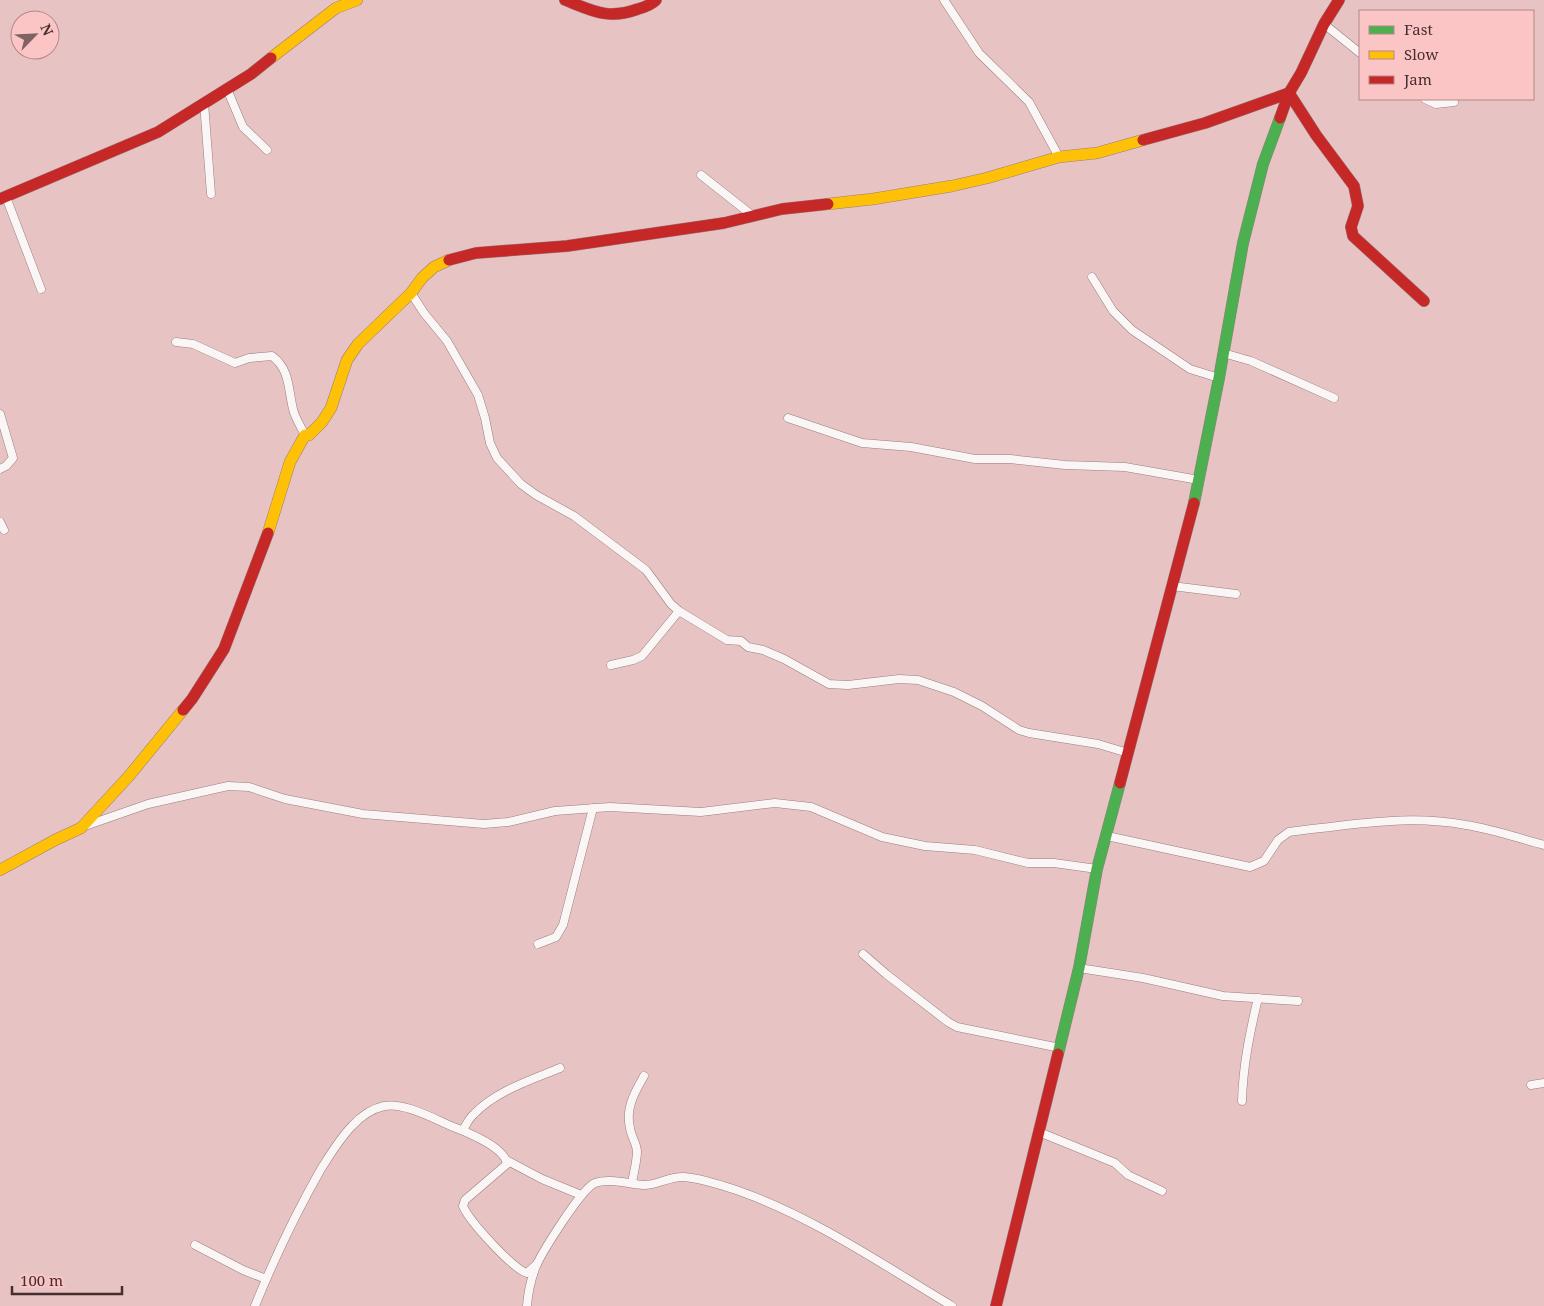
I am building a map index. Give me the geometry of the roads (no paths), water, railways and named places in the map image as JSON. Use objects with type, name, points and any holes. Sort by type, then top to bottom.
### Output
[{"type":"street","points":[[41,289],[3,198],[158,132],[258,70],[336,8],[357,0]]},
{"type":"street","points":[[564,0],[596,13],[613,17],[635,12],[656,0]]},
{"type":"street","points":[[944,0],[978,53],[1029,102],[1059,156]]},
{"type":"street","points":[[996,1306],[1080,968],[1097,869],[1199,480],[1243,243],[1263,164],[1289,93],[1301,73],[1324,24],[1339,0]]},
{"type":"street","points":[[1324,24],[1359,52]]},
{"type":"street","points":[[227,89],[243,127],[267,150]]},
{"type":"street","points":[[80,828],[157,743],[192,699],[224,649],[265,541],[290,462],[305,435],[309,435],[322,422],[331,408],[347,360],[358,344],[434,267],[451,259],[476,253],[567,246],[724,223],[782,209],[873,199],[952,186],[987,178],[1059,156],[1097,153],[1159,136],[1205,123],[1289,93]]},
{"type":"street","points":[[1289,93],[1316,135],[1354,186],[1358,206],[1351,227],[1353,236],[1424,300]]},
{"type":"street","points":[[1427,100],[1436,104],[1454,102]]},
{"type":"street","points":[[204,103],[211,194]]},
{"type":"street","points":[[701,175],[753,216]]},
{"type":"street","points":[[1092,276],[1114,310],[1132,330],[1190,369],[1219,378]]},
{"type":"street","points":[[410,293],[447,341],[474,388],[485,418],[490,444],[497,458],[521,484],[536,495],[574,516],[646,570],[679,611],[727,640],[741,641],[748,647],[763,650],[784,659],[829,684],[848,685],[900,679],[918,680],[954,692],[982,706],[1019,730],[1098,744],[1128,753]]},
{"type":"street","points":[[176,342],[193,344],[235,363],[249,358],[272,356],[280,361],[287,375],[294,412],[305,435]]},
{"type":"street","points":[[1223,353],[1250,361],[1334,398]]},
{"type":"street","points":[[0,414],[13,458],[6,466],[0,469]]},
{"type":"street","points":[[788,418],[862,443],[911,447],[975,459],[1010,459],[1065,465],[1125,467],[1199,480]]},
{"type":"street","points":[[0,522],[4,530]]},
{"type":"street","points":[[1172,586],[1236,594]]},
{"type":"street","points":[[611,665],[642,656],[679,611]]},
{"type":"street","points":[[0,870],[55,840],[110,816],[148,804],[228,786],[249,788],[285,799],[363,814],[484,824],[508,822],[555,810],[651,808],[701,812],[775,803],[811,807],[882,837],[925,846],[975,850],[1028,863],[1054,862],[1097,869]]},
{"type":"street","points":[[538,944],[556,937],[563,926],[593,808]]},
{"type":"street","points":[[93,814],[110,816]]},
{"type":"street","points":[[1107,836],[1250,867],[1264,861],[1278,840],[1289,832],[1390,820],[1426,820],[1466,824],[1544,845]]},
{"type":"street","points":[[863,954],[886,974],[957,1027],[1060,1048]]},
{"type":"street","points":[[1080,968],[1143,978],[1223,996],[1298,1001]]},
{"type":"street","points":[[1242,1101],[1242,1077],[1248,1038],[1258,998]]},
{"type":"street","points":[[463,1130],[473,1114],[491,1100],[511,1089],[560,1068]]},
{"type":"street","points":[[636,1184],[632,1182],[637,1152],[630,1128],[629,1110],[630,1102],[644,1076]]},
{"type":"street","points":[[1531,1085],[1544,1083]]},
{"type":"street","points":[[255,1306],[310,1188],[329,1156],[350,1127],[370,1111],[386,1106],[403,1108],[463,1130],[494,1147],[502,1153],[506,1160],[542,1179],[581,1195]]},
{"type":"street","points":[[1039,1132],[1115,1163],[1128,1175],[1162,1191]]},
{"type":"street","points":[[506,1160],[507,1164],[465,1200],[463,1206],[474,1223],[516,1266],[527,1273],[537,1264]]},
{"type":"street","points":[[526,1306],[530,1283],[537,1264],[576,1201],[587,1188],[596,1183],[653,1184],[672,1178],[686,1177],[720,1184],[780,1208],[848,1243],[952,1306]]},
{"type":"street","points":[[195,1245],[243,1270],[266,1279]]}]
